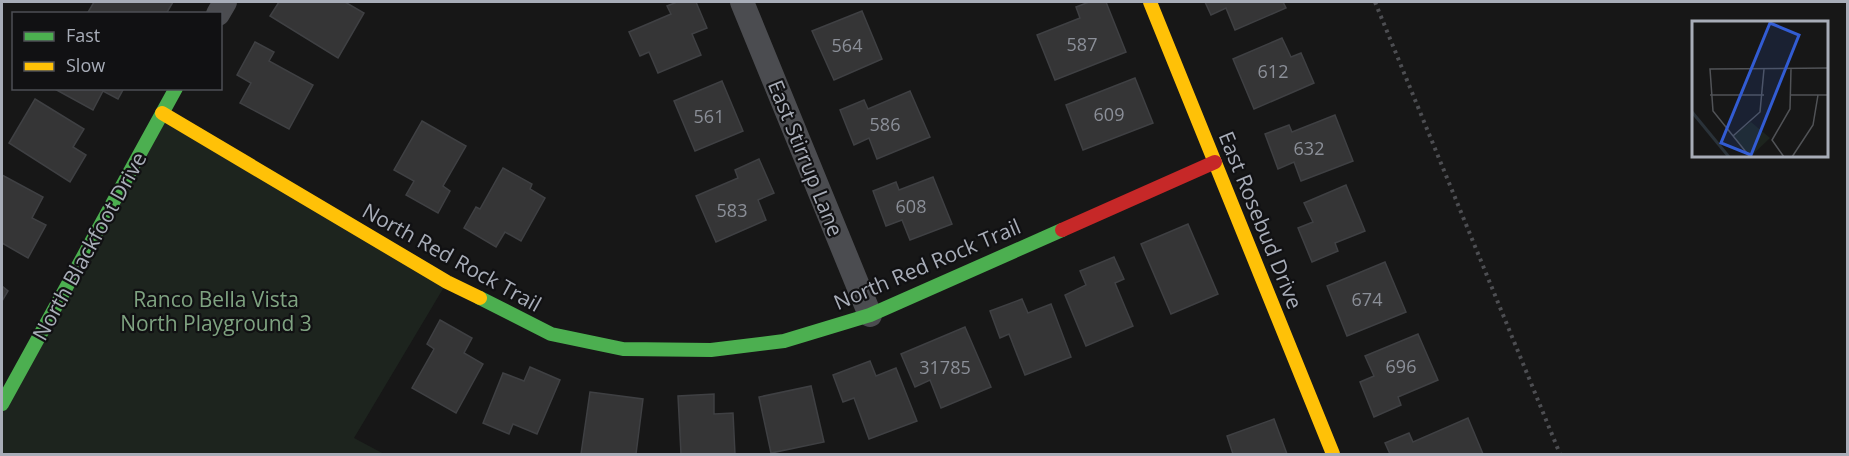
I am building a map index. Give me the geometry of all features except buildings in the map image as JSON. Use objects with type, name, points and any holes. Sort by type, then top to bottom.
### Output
[{"type":"street","name":"East Stirrup Lane","points":[[741,2],[870,315]]},
{"type":"street","name":"East Rosebud Drive","points":[[1150,2],[1333,454]]},
{"type":"street","name":"North Blackfoot Drive","points":[[2,404],[175,90]]},
{"type":"street","name":"North Red Rock Trail","points":[[162,113],[447,282],[551,334],[623,349],[711,350],[784,341],[870,315],[1215,162]]},
{"type":"path","points":[[1375,2],[1560,454]]},
{"type":"green space","name":"Ranco Bella Vista North Playground 3","points":[[162,113],[447,282],[354,438],[384,454],[2,454],[2,404]]},
{"type":"traffic: fast","points":[[2,404],[175,90]]},
{"type":"traffic: fast","points":[[480,298],[551,334],[623,349],[711,350],[784,341],[870,315],[1062,230]]},
{"type":"traffic: slow","points":[[1150,2],[1333,454]]},
{"type":"traffic: slow","points":[[162,113],[447,282],[480,298]]},
{"type":"traffic: jam","points":[[1062,230],[1215,162]]}]
